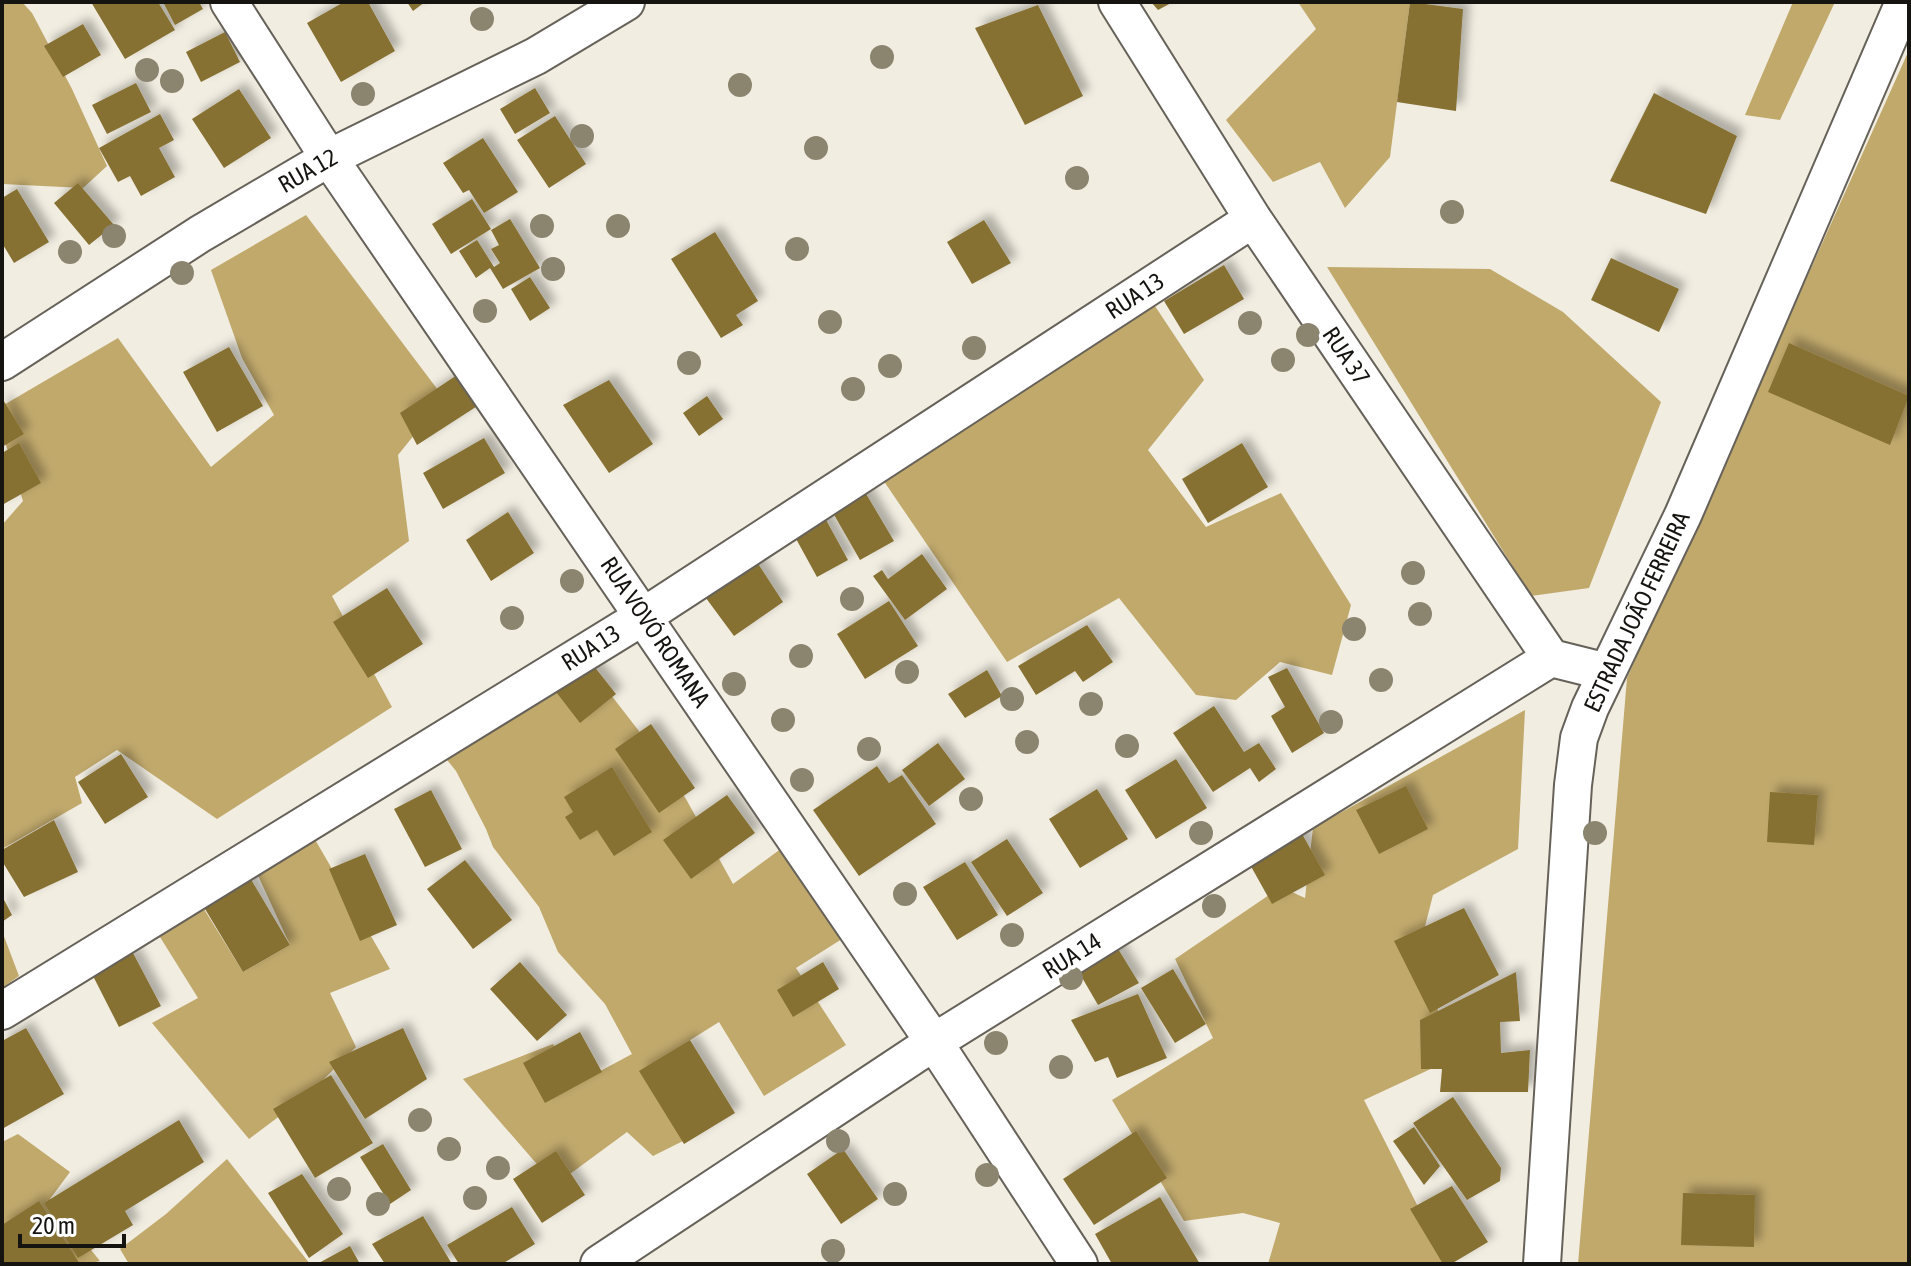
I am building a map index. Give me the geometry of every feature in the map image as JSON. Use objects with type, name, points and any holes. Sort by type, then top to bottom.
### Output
[{"type":"street","name":"RUA VOVÓ ROMANA","points":[[229,2],[329,158],[934,1042],[1079,1264]]},
{"type":"street","name":"RUA 12","points":[[2,362],[200,234],[329,158],[536,56],[626,2]]},
{"type":"street","name":"RUA 37","points":[[1117,2],[1253,219],[1551,658]]},
{"type":"street","name":"ESTRADA JOÃO FERREIRA","points":[[1542,1264],[1573,785],[1579,738],[1607,672],[1683,515],[1904,2]]},
{"type":"street","name":"RUA 13","points":[[2,1011],[644,616],[1253,219]]},
{"type":"street","points":[[1551,658],[1607,672]]},
{"type":"street","name":"RUA 14","points":[[599,1264],[934,1042],[1551,658]]},
{"type":"shaded area","points":[[2,2],[22,2],[32,13],[72,89],[107,166],[83,188],[2,184]]},
{"type":"shaded area","points":[[1298,2],[1410,2],[1390,157],[1345,208],[1320,162],[1273,182],[1226,120],[1316,29]]},
{"type":"shaded area","points":[[1793,2],[1835,2],[1780,120],[1745,115]]},
{"type":"shaded area","points":[[1909,50],[1909,1264],[1578,1264],[1627,678]]},
{"type":"shaded area","points":[[306,215],[444,398],[398,455],[409,541],[332,596],[392,707],[217,819],[117,750],[75,777],[82,803],[2,849],[2,525],[23,501],[2,432],[2,406],[118,338],[211,467],[274,415],[242,358],[211,270]]},
{"type":"shaded area","points":[[1327,267],[1490,269],[1563,312],[1661,402],[1589,588],[1531,596]]},
{"type":"shaded area","points":[[1149,297],[1204,380],[1148,450],[1206,527],[1281,493],[1351,605],[1332,675],[1280,662],[1236,700],[1196,695],[1119,598],[1007,662],[879,474]]},
{"type":"shaded area","points":[[587,664],[686,799],[733,884],[786,845],[842,939],[796,968],[846,1045],[764,1096],[719,1022],[668,1054],[713,1126],[653,1156],[627,1132],[555,1185],[463,1079],[553,1044],[576,1084],[632,1054],[605,1004],[558,952],[539,907],[493,847],[456,771],[435,745]]},
{"type":"shaded area","points":[[1525,710],[1518,849],[1433,895],[1421,942],[1450,1060],[1364,1100],[1447,1264],[1268,1264],[1280,1223],[1243,1213],[1184,1221],[1112,1100],[1213,1038],[1175,959],[1281,887],[1305,898],[1313,828]]},
{"type":"shaded area","points":[[306,824],[390,969],[330,993],[356,1047],[309,1094],[249,1139],[152,1023],[198,998],[160,937],[194,893],[243,972],[290,945],[250,858]]},
{"type":"shaded area","points":[[2,931],[19,976],[2,988]]},
{"type":"shaded area","points":[[18,1134],[70,1172],[50,1199],[100,1261],[88,1264],[2,1264],[2,1142]]},
{"type":"shaded area","points":[[227,1159],[310,1264],[129,1264],[120,1249],[166,1214]]},
{"type":"building","points":[[91,2],[158,2],[175,30],[125,59]]},
{"type":"building","points":[[163,2],[199,2],[203,9],[175,25]]},
{"type":"building","points":[[344,2],[368,2],[395,51],[341,82],[307,23]]},
{"type":"building","points":[[407,2],[425,2],[413,11]]},
{"type":"building","points":[[1151,2],[1173,2],[1158,10]]},
{"type":"building","points":[[1410,2],[1463,9],[1456,111],[1397,102]]},
{"type":"building","points":[[1038,5],[1083,96],[1025,125],[975,28]]},
{"type":"building","points":[[83,24],[101,55],[63,77],[44,46]]},
{"type":"building","points":[[225,32],[240,62],[201,82],[186,52]]},
{"type":"building","points":[[136,83],[151,112],[107,134],[92,105]]},
{"type":"building","points":[[535,88],[550,113],[515,134],[500,109]]},
{"type":"building","points":[[239,89],[271,138],[224,168],[192,119]]},
{"type":"building","points":[[1654,93],[1737,136],[1706,214],[1610,181]]},
{"type":"building","points":[[160,114],[174,140],[159,148],[175,177],[141,196],[130,176],[118,182],[99,148]]},
{"type":"building","points":[[555,116],[586,164],[549,188],[517,140]]},
{"type":"building","points":[[483,138],[518,192],[484,213],[469,190],[463,193],[443,163]]},
{"type":"building","points":[[78,183],[114,225],[89,245],[54,203]]},
{"type":"building","points":[[17,189],[49,242],[14,263],[2,243],[2,198]]},
{"type":"building","points":[[472,199],[491,229],[451,254],[432,224]]},
{"type":"building","points":[[510,219],[540,268],[503,289],[490,268],[476,278],[459,251],[477,240],[494,267],[500,263],[491,249],[499,245],[491,230]]},
{"type":"building","points":[[984,220],[1011,263],[972,284],[947,242]]},
{"type":"building","points":[[715,232],[758,301],[736,315],[743,325],[721,338],[671,259]]},
{"type":"building","points":[[1611,258],[1679,289],[1659,332],[1591,300]]},
{"type":"building","points":[[1224,265],[1244,299],[1184,334],[1164,301]]},
{"type":"building","points":[[530,277],[550,308],[530,321],[511,289]]},
{"type":"building","points":[[1789,343],[1909,396],[1890,445],[1768,392]]},
{"type":"building","points":[[229,347],[263,406],[217,432],[183,372]]},
{"type":"building","points":[[460,373],[482,403],[417,445],[400,413]]},
{"type":"building","points":[[609,380],[653,444],[609,473],[563,405]]},
{"type":"building","points":[[707,396],[723,419],[699,436],[683,413]]},
{"type":"building","points":[[2,398],[24,434],[2,447]]},
{"type":"building","points":[[484,438],[505,473],[443,509],[423,473]]},
{"type":"building","points":[[19,443],[41,483],[2,505],[2,453]]},
{"type":"building","points":[[1242,443],[1268,487],[1208,523],[1182,479]]},
{"type":"building","points":[[862,487],[894,541],[860,560],[829,506]]},
{"type":"building","points":[[820,509],[848,560],[817,577],[789,526]]},
{"type":"building","points":[[508,512],[534,553],[491,581],[466,540]]},
{"type":"building","points":[[922,554],[947,589],[905,620],[873,576],[882,570],[888,579]]},
{"type":"building","points":[[755,559],[783,602],[734,636],[703,594]]},
{"type":"building","points":[[387,588],[423,644],[368,678],[333,622]]},
{"type":"building","points":[[889,601],[918,646],[865,679],[837,634]]},
{"type":"building","points":[[1087,625],[1113,662],[1083,682],[1075,671],[1036,695],[1018,666]]},
{"type":"building","points":[[586,656],[616,694],[580,723],[550,684]]},
{"type":"building","points":[[1287,668],[1324,733],[1292,753],[1271,716],[1285,707],[1268,677]]},
{"type":"building","points":[[987,670],[1002,696],[965,718],[948,694]]},
{"type":"building","points":[[1214,706],[1244,752],[1259,743],[1276,769],[1259,782],[1250,768],[1213,792],[1173,733]]},
{"type":"building","points":[[651,724],[695,788],[659,813],[615,749]]},
{"type":"building","points":[[938,743],[965,779],[929,806],[902,770]]},
{"type":"building","points":[[121,754],[148,797],[105,824],[78,782]]},
{"type":"building","points":[[1176,759],[1207,808],[1156,839],[1125,790]]},
{"type":"building","points":[[877,766],[889,783],[902,775],[936,824],[859,876],[813,810]]},
{"type":"building","points":[[612,767],[652,832],[614,856],[597,830],[580,840],[565,817],[573,812],[564,797]]},
{"type":"building","points":[[1406,786],[1428,829],[1379,854],[1356,810]]},
{"type":"building","points":[[1097,789],[1128,839],[1080,868],[1049,819]]},
{"type":"building","points":[[431,790],[462,849],[425,867],[394,809]]},
{"type":"building","points":[[1770,792],[1818,795],[1814,845],[1767,842]]},
{"type":"building","points":[[727,795],[755,833],[691,879],[663,840]]},
{"type":"building","points":[[54,820],[78,872],[24,897],[2,861],[2,850]]},
{"type":"building","points":[[1301,832],[1325,875],[1272,904],[1248,861]]},
{"type":"building","points":[[1007,839],[1043,893],[1007,916],[971,862]]},
{"type":"building","points":[[365,854],[397,925],[360,941],[329,869]]},
{"type":"building","points":[[465,860],[512,920],[473,949],[427,889]]},
{"type":"building","points":[[965,862],[998,915],[957,940],[923,887]]},
{"type":"building","points":[[243,866],[290,945],[243,972],[196,894]]},
{"type":"building","points":[[2,896],[12,915],[2,922]]},
{"type":"building","points":[[1464,908],[1499,975],[1430,1013],[1394,941]]},
{"type":"building","points":[[1112,939],[1139,983],[1098,1005],[1073,962]]},
{"type":"building","points":[[133,953],[161,1006],[119,1027],[92,974]]},
{"type":"building","points":[[520,962],[567,1015],[537,1041],[490,989]]},
{"type":"building","points":[[823,962],[839,989],[793,1017],[777,990]]},
{"type":"building","points":[[1173,969],[1206,1024],[1175,1043],[1141,988]]},
{"type":"building","points":[[1516,972],[1520,1021],[1500,1022],[1501,1053],[1530,1050],[1528,1092],[1440,1092],[1442,1069],[1421,1069],[1420,1020]]},
{"type":"building","points":[[1138,994],[1167,1058],[1117,1078],[1108,1057],[1095,1062],[1071,1020]]},
{"type":"building","points":[[26,1028],[64,1094],[2,1129],[2,1041]]},
{"type":"building","points":[[403,1028],[427,1079],[365,1119],[329,1062]]},
{"type":"building","points":[[580,1032],[602,1072],[545,1103],[523,1063]]},
{"type":"building","points":[[690,1040],[735,1113],[684,1144],[639,1071]]},
{"type":"building","points":[[331,1075],[373,1143],[315,1178],[273,1109]]},
{"type":"building","points":[[1453,1097],[1501,1168],[1500,1181],[1467,1200],[1413,1123]]},
{"type":"building","points":[[179,1120],[204,1162],[125,1211],[133,1225],[78,1258],[44,1203]]},
{"type":"building","points":[[1414,1127],[1440,1166],[1424,1185],[1393,1141]]},
{"type":"building","points":[[1136,1131],[1167,1178],[1094,1225],[1063,1179]]},
{"type":"building","points":[[383,1144],[411,1190],[390,1204],[360,1157]]},
{"type":"building","points":[[843,1149],[878,1199],[841,1224],[807,1174]]},
{"type":"building","points":[[556,1151],[585,1195],[542,1223],[513,1179]]},
{"type":"building","points":[[302,1174],[343,1234],[309,1258],[268,1193]]},
{"type":"building","points":[[1452,1186],[1488,1242],[1451,1264],[1443,1264],[1410,1209]]},
{"type":"building","points":[[1683,1193],[1755,1195],[1754,1247],[1681,1245]]},
{"type":"building","points":[[1160,1197],[1200,1264],[1112,1264],[1095,1234]]},
{"type":"building","points":[[39,1201],[80,1264],[2,1264],[2,1225]]},
{"type":"building","points":[[512,1207],[535,1244],[502,1264],[459,1264],[447,1245]]},
{"type":"building","points":[[423,1216],[452,1264],[385,1264],[372,1244]]},
{"type":"building","points":[[350,1246],[360,1264],[317,1264]]}]
